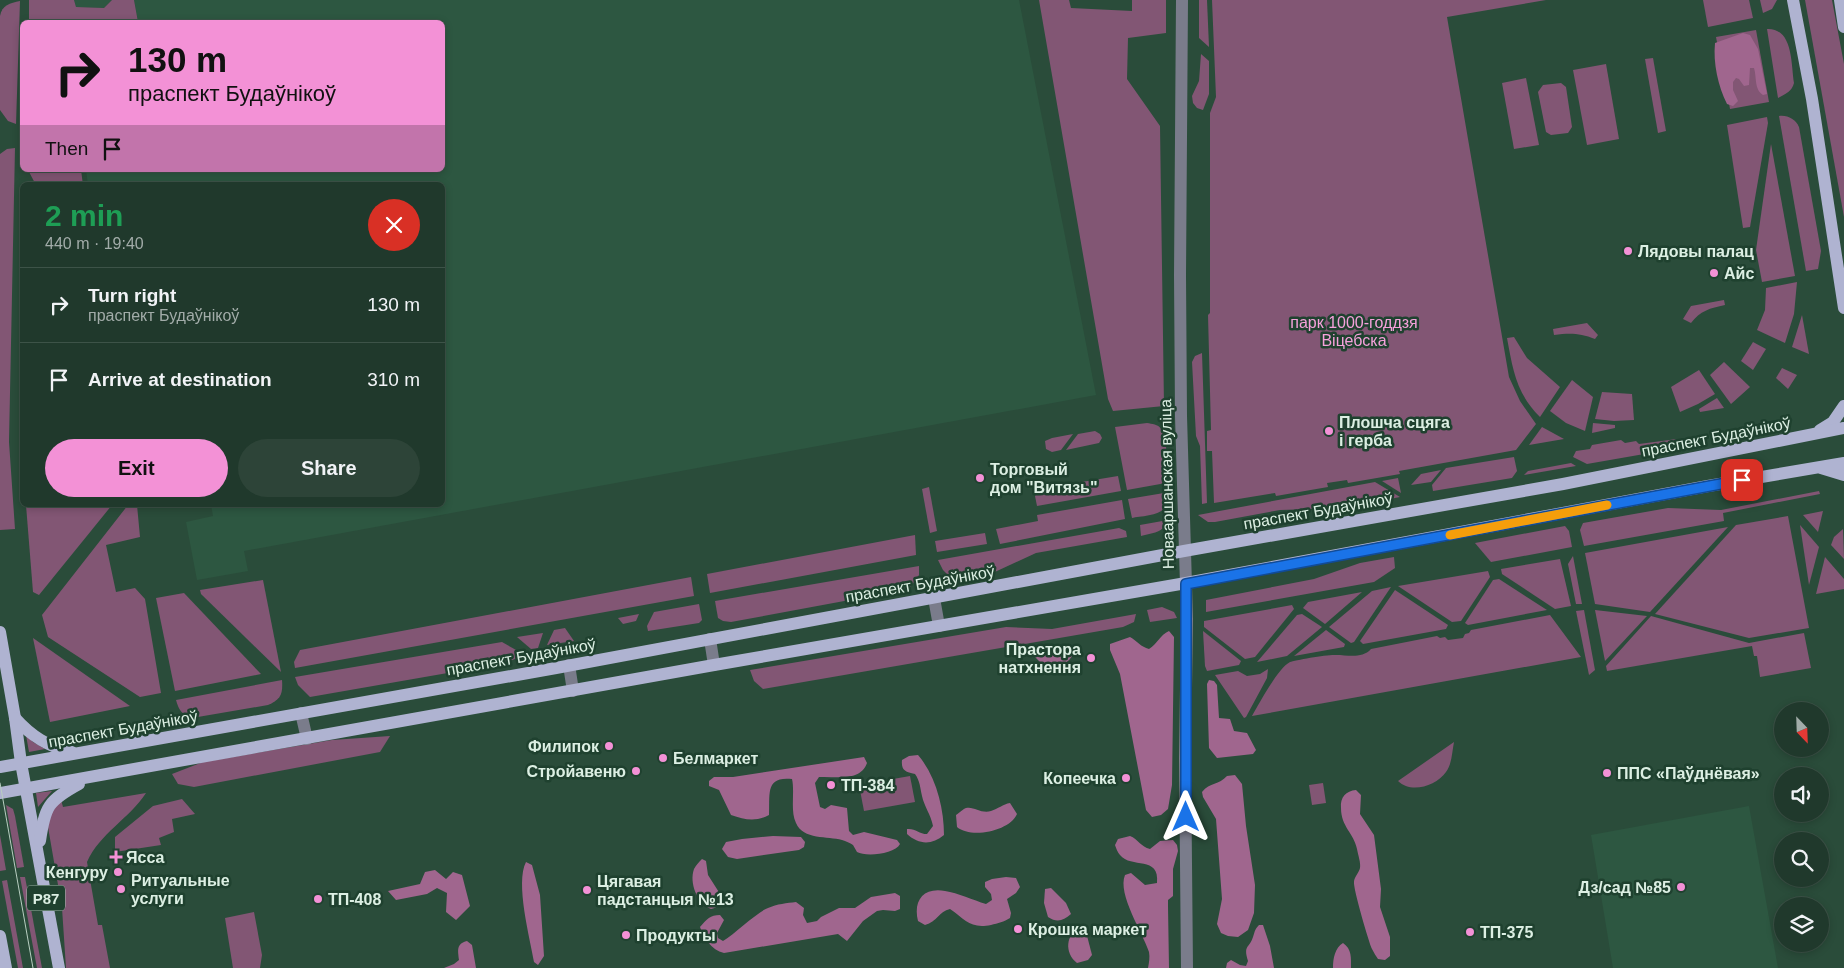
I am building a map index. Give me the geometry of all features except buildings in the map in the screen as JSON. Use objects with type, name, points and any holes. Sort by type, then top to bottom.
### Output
[{"type":"main road","points":[[1793,0],[1812,99],[1844,308]]},
{"type":"main road","points":[[1840,0],[1844,27]]},
{"type":"main road","points":[[1812,435],[1833,422],[1844,406]]},
{"type":"main road","name":"праспект Будаўнікоў","points":[[0,767],[569,665],[1184,551],[1571,483],[1844,428]]},
{"type":"main road","points":[[0,793],[714,665],[1186,584],[1844,463]]},
{"type":"main road","points":[[1819,467],[1844,476]]},
{"type":"main road","name":"Р87","points":[[0,632],[21,763],[59,968]]},
{"type":"main road","points":[[15,718],[25,729],[54,748],[81,754]]},
{"type":"main road","points":[[38,854],[42,825],[48,806],[59,795],[90,778]]},
{"type":"main road","points":[[0,936],[6,968]]},
{"type":"street","name":"Новааршанская вуліца","points":[[1182,0],[1180,284],[1186,584],[1187,968]]},
{"type":"street","points":[[934,598],[939,626]]},
{"type":"street","points":[[710,639],[714,665]]},
{"type":"street","points":[[569,665],[573,691]]},
{"type":"street","points":[[301,713],[307,739]]},
{"type":"shaded area","points":[[74,0],[112,0],[104,8],[76,7]]},
{"type":"shaded area","points":[[134,0],[1019,0],[1096,395],[244,551],[248,571],[197,580],[186,522],[213,516],[211,507],[445,507],[445,182],[88,182],[86,172],[445,172],[445,20],[138,20]]},
{"type":"shaded area","points":[[1743,33],[1750,35],[1758,49],[1767,94],[1763,95],[1758,90],[1754,68],[1750,68],[1749,85],[1744,86],[1736,78],[1733,82],[1733,90],[1738,101],[1733,106],[1727,104],[1719,82],[1715,58],[1715,43]]},
{"type":"shaded area","points":[[1169,631],[1174,637],[1172,785],[1168,809],[1161,815],[1152,817],[1146,810],[1120,674],[1110,650],[1110,644],[1130,637],[1149,649]]},
{"type":"shaded area","points":[[1073,645],[1075,650],[1073,655],[1066,663],[1058,666],[1042,664],[1033,655],[1034,652],[1051,646]]},
{"type":"shaded area","points":[[1209,680],[1214,681],[1217,685],[1219,718],[1230,719],[1234,731],[1247,733],[1256,750],[1253,754],[1217,758],[1209,748],[1207,684]]},
{"type":"shaded area","points":[[918,755],[930,773],[941,803],[944,835],[930,842],[921,842],[907,834],[907,829],[910,829],[927,834],[933,826],[917,777],[915,774],[904,770],[902,766],[902,760],[909,756]]},
{"type":"shaded area","points":[[864,757],[867,763],[859,773],[847,777],[819,777],[815,783],[820,807],[825,809],[831,805],[847,808],[849,831],[853,835],[864,832],[897,840],[900,844],[892,850],[880,854],[861,854],[857,852],[853,845],[846,841],[810,835],[799,828],[793,813],[792,779],[777,780],[773,784],[770,794],[769,815],[755,819],[731,815],[719,790],[709,786],[709,781],[714,777],[733,777]]},
{"type":"shaded area","points":[[1235,775],[1242,784],[1255,885],[1254,913],[1248,930],[1238,937],[1221,933],[1217,924],[1222,899],[1216,819],[1202,792],[1227,776]]},
{"type":"shaded area","points":[[1356,790],[1361,795],[1360,814],[1374,835],[1381,889],[1380,907],[1390,937],[1390,956],[1385,960],[1378,959],[1370,945],[1354,882],[1360,868],[1359,859],[1355,843],[1342,815],[1341,804],[1343,798],[1347,793]]},
{"type":"shaded area","points":[[1010,803],[1017,814],[1007,825],[999,829],[980,833],[963,831],[957,827],[956,815],[965,809],[972,808],[987,812]]},
{"type":"shaded area","name":"Дз/сад №85","points":[[1749,806],[1778,968],[1613,968],[1591,835]]},
{"type":"shaded area","points":[[773,836],[801,837],[805,842],[804,847],[799,850],[737,859],[728,857],[722,849],[726,842]]},
{"type":"shaded area","points":[[1130,836],[1144,847],[1150,849],[1160,841],[1173,840],[1177,845],[1178,851],[1173,869],[1173,896],[1168,900],[1169,968],[1148,968],[1149,952],[1127,903],[1123,883],[1125,875],[1131,873],[1145,885],[1157,883],[1157,874],[1154,869],[1150,866],[1125,859],[1120,855],[1115,845],[1118,839]]},
{"type":"shaded area","points":[[702,859],[706,861],[708,875],[722,897],[719,905],[711,909],[698,897],[693,886],[694,869]]},
{"type":"shaded area","points":[[526,862],[532,865],[540,895],[544,956],[538,965],[534,962],[523,897],[523,871]]},
{"type":"shaded area","points":[[435,870],[446,879],[453,872],[462,875],[470,906],[456,920],[446,912],[447,893],[437,888],[427,894],[396,900],[388,891],[420,884],[425,872]]},
{"type":"shaded area","points":[[1006,877],[1016,878],[1020,887],[1016,893],[1007,899],[1011,913],[1010,918],[991,925],[978,926],[969,923],[950,909],[943,912],[929,924],[925,925],[918,921],[917,907],[925,893],[937,890],[945,891],[986,904],[992,900],[991,894],[985,887],[985,882]]},
{"type":"shaded area","points":[[1051,888],[1066,903],[1071,914],[1063,920],[1057,921],[1048,917],[1044,903],[1045,889]]},
{"type":"shaded area","points":[[895,893],[900,896],[900,909],[895,911],[877,911],[863,921],[847,941],[838,934],[724,953],[715,949],[709,943],[700,927],[709,918],[720,915],[724,920],[717,933],[718,938],[723,941],[758,914],[768,908],[782,904],[796,902],[804,908],[803,915],[807,923],[817,921],[839,908],[855,908],[871,897]]},
{"type":"shaded area","points":[[1259,925],[1263,925],[1270,946],[1274,968],[1226,968],[1227,963],[1231,960],[1246,966],[1248,961],[1246,950]]},
{"type":"shaded area","points":[[1079,927],[1085,928],[1092,955],[1088,960],[1077,963],[1070,954],[1068,944],[1071,935]]},
{"type":"shaded area","points":[[467,941],[472,945],[476,968],[444,968],[459,960],[459,946]]},
{"type":"shaded area","points":[[1343,943],[1346,945],[1351,957],[1351,968],[1333,968],[1335,954]]},
{"type":"green space","points":[[29,0],[74,0],[76,7],[104,8],[112,0],[134,0],[138,20],[29,20]]},
{"type":"green space","points":[[1039,0],[1069,0],[1071,8],[1132,11],[1132,0],[1166,0],[1166,33],[1128,38],[1127,79],[1160,126],[1164,406],[1113,411],[1108,399]]},
{"type":"green space","points":[[1199,0],[1207,0],[1209,47],[1199,38]]},
{"type":"green space","name":"парк 1000-годдзя Віцебска","points":[[1212,0],[1546,0],[1447,17],[1509,377],[1520,401],[1536,424],[1516,450],[1399,471],[1400,474],[1348,483],[1347,480],[1327,483],[1328,487],[1276,496],[1275,493],[1214,503],[1212,451],[1207,451],[1207,431],[1211,430],[1208,315],[1210,313],[1210,113],[1216,97]]},
{"type":"green space","points":[[1703,0],[1749,0],[1753,18],[1708,27]]},
{"type":"green space","points":[[1760,0],[1777,0],[1772,9],[1763,13]]},
{"type":"green space","points":[[1805,0],[1832,0],[1844,64],[1844,217]]},
{"type":"green space","points":[[20,1],[16,124],[8,121],[0,110],[0,16],[7,5]]},
{"type":"green space","points":[[1767,29],[1776,30],[1782,34],[1786,40],[1791,57],[1794,83],[1786,94],[1778,98]]},
{"type":"green space","points":[[1756,30],[1769,102],[1730,109],[1716,37]]},
{"type":"green space","points":[[1201,54],[1209,61],[1209,94],[1203,110],[1197,108],[1193,103],[1192,96],[1199,81]]},
{"type":"green space","points":[[1653,58],[1666,131],[1658,133],[1645,59]]},
{"type":"green space","points":[[1606,64],[1619,139],[1587,145],[1573,70]]},
{"type":"green space","points":[[1526,78],[1539,145],[1514,149],[1502,83]]},
{"type":"green space","points":[[1561,83],[1566,87],[1572,127],[1568,133],[1551,135],[1546,132],[1538,92],[1543,85]]},
{"type":"green space","points":[[1779,116],[1791,118],[1799,127],[1821,251],[1818,269],[1806,271]]},
{"type":"green space","points":[[1767,117],[1768,123],[1750,227],[1743,228],[1727,125]]},
{"type":"green space","points":[[1771,144],[1795,276],[1762,282],[1756,250]]},
{"type":"green space","points":[[15,148],[9,442],[15,529],[0,530],[0,154],[7,149]]},
{"type":"green space","points":[[29,172],[81,172],[83,182],[34,182]]},
{"type":"green space","points":[[1797,282],[1794,314],[1785,343],[1757,330],[1765,310],[1766,288]]},
{"type":"green space","points":[[1724,300],[1725,305],[1706,311],[1691,323],[1683,319],[1691,306]]},
{"type":"green space","points":[[1802,315],[1809,354],[1792,347]]},
{"type":"green space","points":[[1587,323],[1598,335],[1595,339],[1575,334],[1554,335],[1553,329]]},
{"type":"green space","points":[[1514,337],[1527,358],[1560,387],[1540,417],[1526,399],[1517,381],[1507,338]]},
{"type":"green space","points":[[1753,342],[1766,349],[1753,370],[1741,361]]},
{"type":"green space","points":[[1202,353],[1207,503],[1202,504],[1200,446],[1196,436],[1192,362],[1195,356]]},
{"type":"green space","points":[[1724,362],[1750,387],[1731,404],[1710,375]]},
{"type":"green space","points":[[1782,368],[1797,375],[1788,389],[1776,378]]},
{"type":"green space","points":[[1699,370],[1715,394],[1680,412],[1671,387]]},
{"type":"green space","points":[[1572,380],[1593,397],[1585,431],[1566,423],[1550,411]]},
{"type":"green space","points":[[1602,392],[1632,394],[1634,420],[1614,421],[1595,419]]},
{"type":"green space","points":[[1717,398],[1724,408],[1700,412],[1699,409]]},
{"type":"green space","points":[[1147,423],[1155,424],[1164,433],[1166,483],[1127,490],[1115,427]]},
{"type":"green space","points":[[1593,423],[1615,425],[1615,428],[1592,433]]},
{"type":"green space","points":[[1542,427],[1564,439],[1529,445]]},
{"type":"green space","points":[[1095,431],[1102,438],[1099,443],[1066,450],[1078,434]]},
{"type":"green space","points":[[1073,434],[1061,450],[1052,452],[1046,449],[1045,441]]},
{"type":"green space","points":[[1677,439],[1650,453],[1587,464],[1573,457],[1576,451],[1590,449],[1592,445],[1621,440],[1625,443],[1636,441],[1639,444]]},
{"type":"green space","points":[[1514,457],[1517,471],[1512,478],[1433,491],[1432,485],[1446,468]]},
{"type":"green space","points":[[1571,463],[1576,466],[1524,475],[1528,471]]},
{"type":"green space","points":[[1441,470],[1431,482],[1411,485],[1421,474]]},
{"type":"green space","points":[[1118,476],[1121,491],[1037,506],[1035,496],[1039,489]]},
{"type":"green space","points":[[1398,478],[1401,493],[1382,481]]},
{"type":"green space","points":[[1375,482],[1400,497],[1346,508],[1280,510],[1215,522],[1208,522],[1198,515]]},
{"type":"green space","points":[[929,487],[937,531],[930,533],[922,489]]},
{"type":"green space","points":[[1819,491],[1820,494],[1723,513],[1724,521],[1584,546],[1580,530],[1583,523],[1668,508],[1721,510]]},
{"type":"green space","points":[[1164,493],[1165,506],[1160,512],[1132,518],[1128,499]]},
{"type":"green space","points":[[1122,500],[1125,519],[1000,544],[996,529],[1038,521],[1037,515]]},
{"type":"green space","points":[[26,507],[110,507],[39,595],[33,592]]},
{"type":"green space","points":[[126,507],[137,507],[140,537],[106,545],[116,592],[135,588],[145,599],[161,693],[140,697],[48,637],[42,615]]},
{"type":"green space","points":[[1823,511],[1818,532],[1803,515]]},
{"type":"green space","points":[[1788,516],[1809,628],[1749,638],[1655,614],[1736,525]]},
{"type":"green space","points":[[1168,520],[1161,530],[1141,536],[1140,525]]},
{"type":"green space","points":[[1800,525],[1819,547],[1809,585]]},
{"type":"green space","points":[[1565,526],[1569,531],[1572,547],[1491,562],[1475,543]]},
{"type":"green space","points":[[1728,527],[1650,612],[1595,604],[1585,553]]},
{"type":"green space","points":[[1119,528],[1126,531],[1127,537],[1036,553],[984,577],[955,582],[943,570],[938,560]]},
{"type":"green space","points":[[1843,529],[1844,559],[1831,545],[1834,537]]},
{"type":"green space","points":[[985,533],[987,544],[937,552],[935,541]]},
{"type":"green space","points":[[915,535],[916,555],[710,593],[707,574]]},
{"type":"green space","points":[[1573,556],[1582,604],[1576,604],[1568,564]]},
{"type":"green space","points":[[1394,557],[1395,568],[1374,582],[1206,612],[1206,600],[1314,579],[1360,563]]},
{"type":"green space","points":[[1825,557],[1844,579],[1844,589],[1816,594]]},
{"type":"green space","points":[[1560,559],[1571,606],[1555,609],[1502,574],[1501,569]]},
{"type":"green space","points":[[919,566],[919,575],[909,589],[731,622],[718,618],[715,601]]},
{"type":"green space","points":[[1488,571],[1490,577],[1461,621],[1452,622],[1398,586]]},
{"type":"green space","points":[[691,577],[694,596],[295,668],[294,662],[300,650]]},
{"type":"green space","points":[[1499,579],[1547,610],[1468,625],[1465,623],[1493,580]]},
{"type":"green space","points":[[263,580],[281,672],[201,594],[200,590]]},
{"type":"green space","points":[[1391,587],[1354,642],[1351,643],[1329,627],[1372,591]]},
{"type":"green space","points":[[1395,590],[1448,625],[1446,629],[1363,644],[1360,641]]},
{"type":"green space","points":[[1362,592],[1325,624],[1303,608],[1308,602]]},
{"type":"green space","points":[[184,593],[261,674],[175,691],[156,598]]},
{"type":"green space","points":[[699,604],[702,620],[699,623],[648,631],[647,626],[654,612]]},
{"type":"green space","points":[[1292,605],[1294,609],[1255,657],[1245,659],[1204,627],[1204,621]]},
{"type":"green space","points":[[1162,607],[1174,612],[1177,618],[1150,622],[1147,610]]},
{"type":"green space","points":[[1584,610],[1595,670],[1589,675],[1576,611]]},
{"type":"green space","points":[[1595,610],[1647,616],[1605,661]]},
{"type":"green space","points":[[639,614],[636,621],[623,624],[618,618]]},
{"type":"green space","points":[[1136,614],[1134,622],[1123,627],[763,689],[754,681],[750,670],[1006,627],[1052,629]]},
{"type":"green space","points":[[1302,614],[1322,627],[1287,656],[1257,662],[1297,615]]},
{"type":"green space","points":[[1550,615],[1581,657],[1252,716],[1280,671],[1290,662],[1327,655],[1355,656],[1371,649],[1437,636],[1440,638],[1445,637],[1448,640],[1463,638],[1471,630]]},
{"type":"green space","points":[[1651,616],[1749,643],[1804,633],[1811,668],[1760,677],[1757,656],[1754,656],[1752,646],[1607,671],[1606,666]]},
{"type":"green space","points":[[565,628],[574,641],[547,645],[554,630]]},
{"type":"green space","points":[[1326,630],[1345,644],[1344,647],[1294,656]]},
{"type":"green space","points":[[1203,631],[1241,661],[1239,665],[1207,671]]},
{"type":"green space","points":[[543,633],[538,648],[531,649],[517,637]]},
{"type":"green space","points":[[33,638],[130,706],[50,722]]},
{"type":"green space","points":[[502,642],[525,655],[505,663],[310,697],[298,685],[295,677]]},
{"type":"green space","points":[[1268,669],[1267,678],[1244,718],[1215,675],[1238,671],[1247,676],[1260,674]]},
{"type":"green space","points":[[282,680],[280,696],[276,701],[268,705],[192,718],[181,712],[176,700]]},
{"type":"green space","points":[[26,735],[33,742],[45,749],[29,752]]},
{"type":"green space","points":[[390,736],[380,752],[194,787],[178,784],[172,774],[203,762],[332,740]]},
{"type":"green space","points":[[1454,742],[1451,762],[1442,777],[1423,787],[1416,788],[1403,785],[1398,781]]},
{"type":"green space","points":[[910,776],[915,802],[864,811],[859,785]]},
{"type":"green space","points":[[1323,783],[1326,803],[1312,805],[1309,785]]},
{"type":"green space","points":[[52,791],[38,807],[36,793]]},
{"type":"green space","points":[[146,793],[99,843],[87,862],[98,925],[102,925],[110,968],[66,968],[62,908],[48,827],[50,805],[60,796],[63,807]]},
{"type":"green space","points":[[182,799],[195,814],[172,819],[174,832],[159,838],[161,845],[115,852],[115,837],[153,806]]},
{"type":"green space","points":[[6,805],[13,809],[24,867],[17,868]]},
{"type":"green space","points":[[0,835],[6,870],[0,871]]},
{"type":"green space","points":[[20,877],[25,877],[42,968],[37,968]]},
{"type":"green space","points":[[7,880],[23,968],[18,968],[2,881]]},
{"type":"green space","points":[[254,912],[262,955],[260,968],[233,968],[225,918]]},
{"type":"tram line","points":[[0,783],[33,968]]},
{"type":"slow traffic","points":[[1450,535],[1607,505]]},
{"type":"place","name":"Лядовы палац","points":[[1628,251]]},
{"type":"place","name":"Айс","points":[[1714,273]]},
{"type":"place","name":"Плошча сцяга і герба","points":[[1329,431]]},
{"type":"place","name":"Торговый дом \"Витязь\"","points":[[980,478]]},
{"type":"place","name":"Прастора натхнення","points":[[1091,658]]},
{"type":"place","name":"Филипок","points":[[609,746]]},
{"type":"place","name":"Белмаркет","points":[[663,758]]},
{"type":"place","name":"Стройавеню","points":[[636,771]]},
{"type":"place","name":"ППС «Паўднёвая»","points":[[1607,773]]},
{"type":"place","name":"Копеечка","points":[[1126,778]]},
{"type":"place","name":"ТП-384","points":[[831,785]]},
{"type":"place","name":"Ясса","points":[[116,857]]},
{"type":"place","name":"Кенгуру","points":[[118,872]]},
{"type":"place","name":"Дз/сад №85","points":[[1681,887]]},
{"type":"place","name":"Ритуальные услуги","points":[[121,889]]},
{"type":"place","name":"Цягавая падстанцыя №13","points":[[587,890]]},
{"type":"place","name":"ТП-408","points":[[318,899]]},
{"type":"place","name":"Крошка маркет","points":[[1018,929]]},
{"type":"place","name":"ТП-375","points":[[1470,932]]},
{"type":"place","name":"Продукты","points":[[626,935]]},
{"type":"route","points":[[1186,817],[1186,584],[1742,480]]}]
